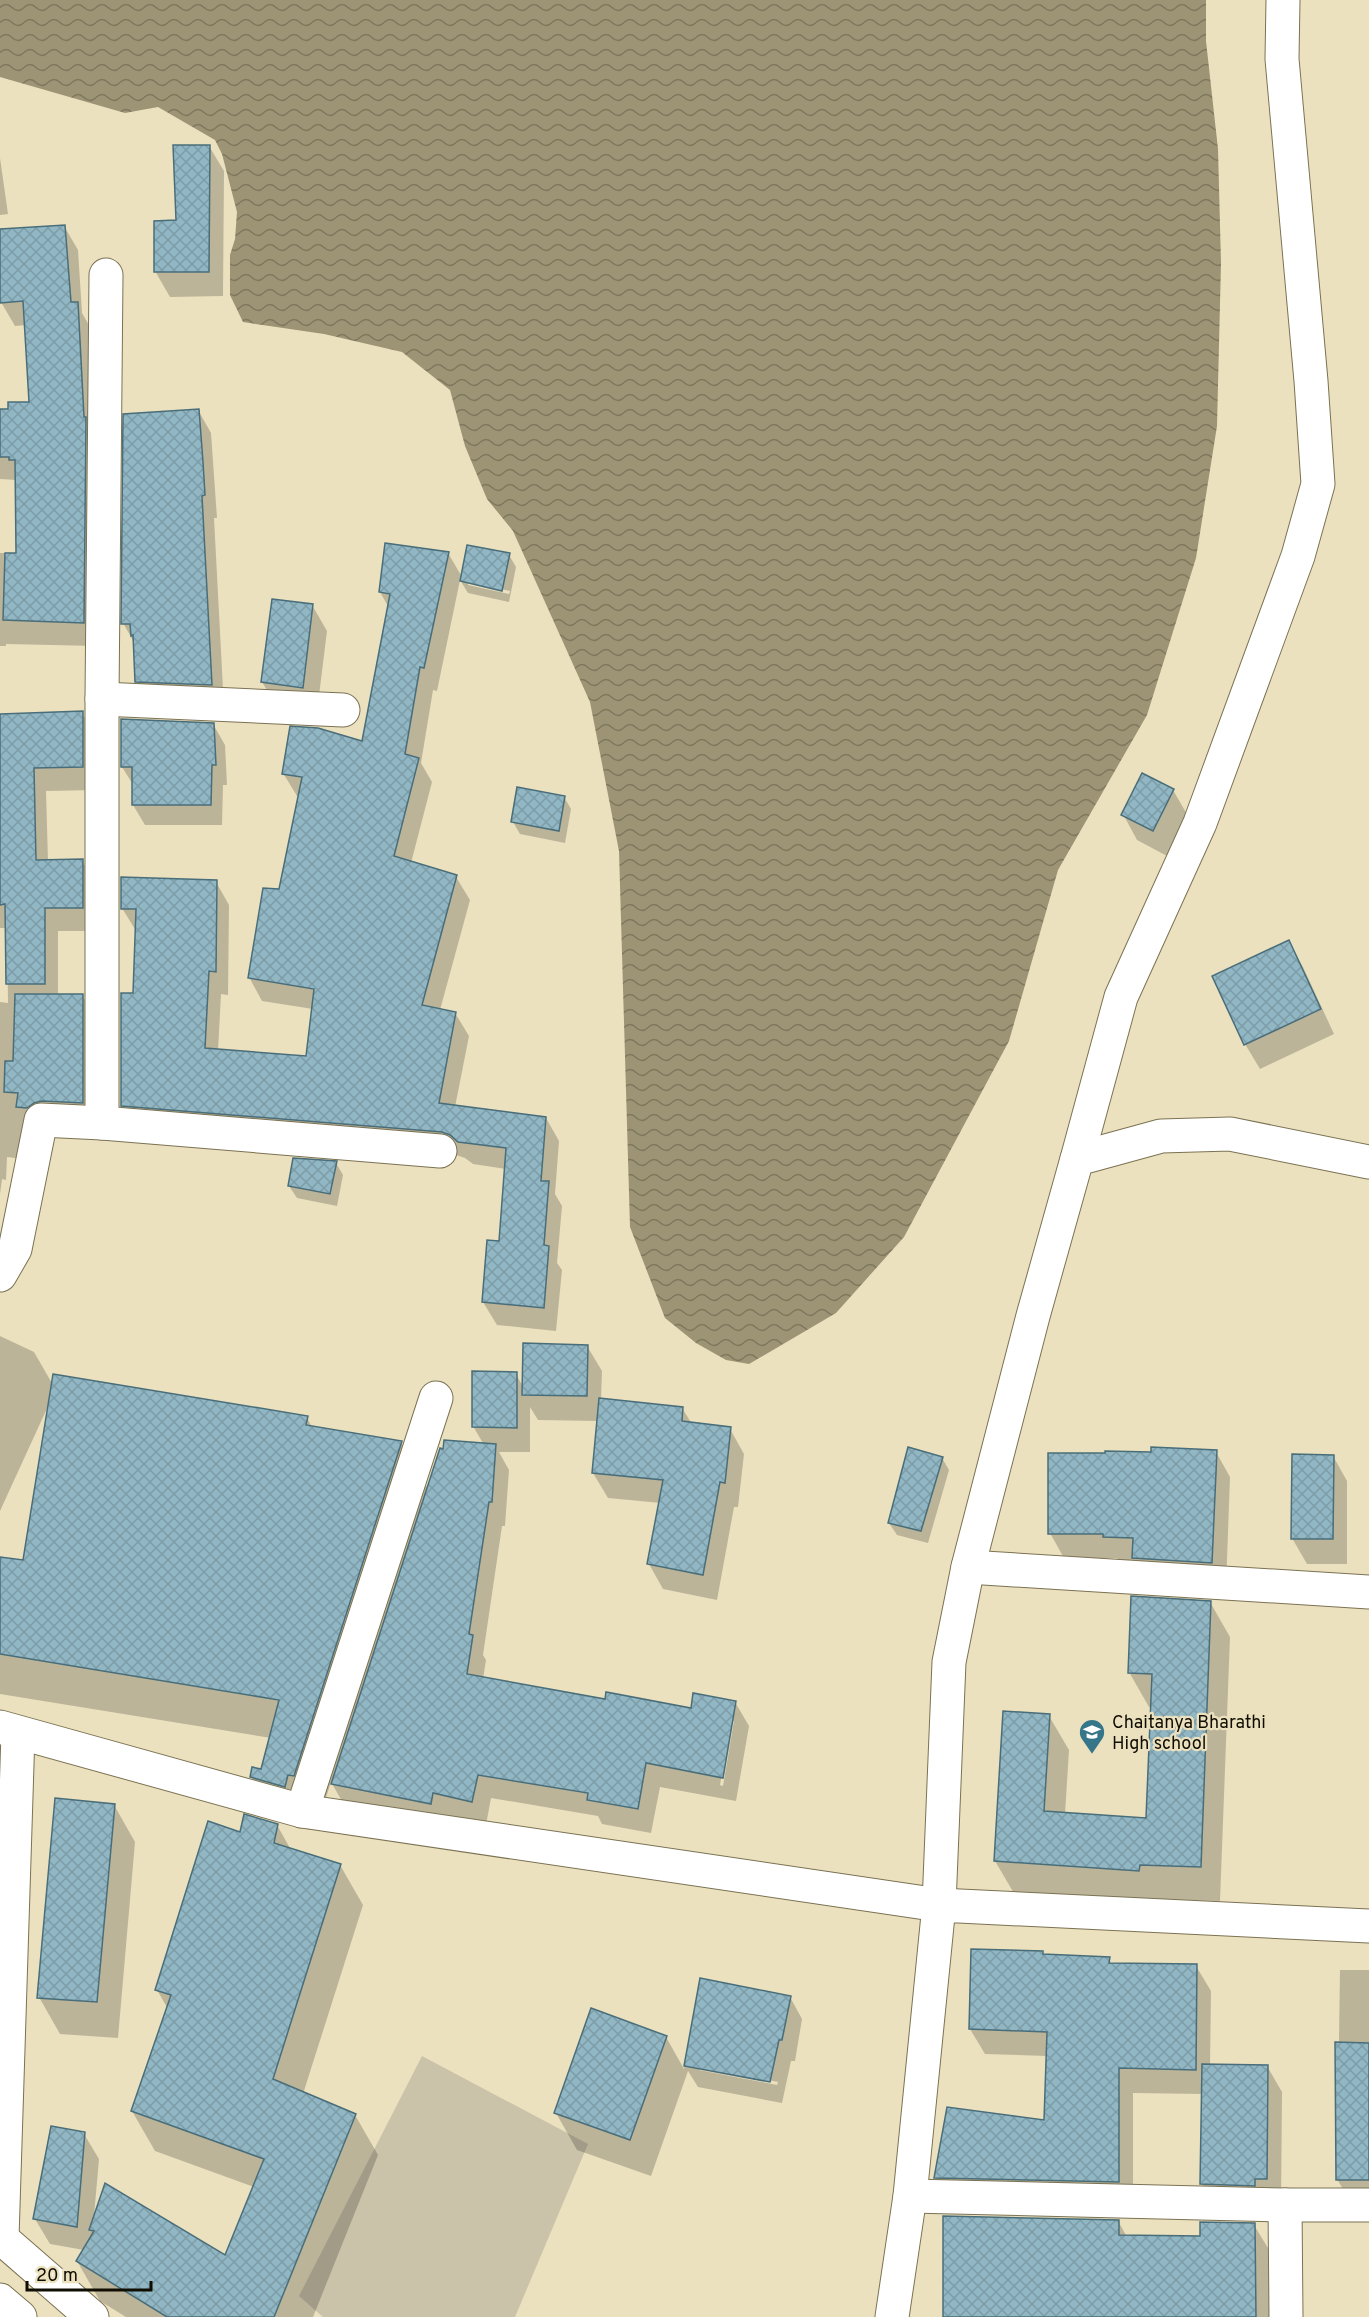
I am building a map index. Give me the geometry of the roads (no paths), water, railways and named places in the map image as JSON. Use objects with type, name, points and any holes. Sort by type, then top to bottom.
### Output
[{"type":"main road","points":[[892,2317],[910,2196],[939,1905],[949,1662],[968,1566],[1033,1316],[1121,997],[1204,812],[1298,556],[1318,484],[1282,59],[1283,0]]},
{"type":"main road","points":[[102,1123],[102,699],[106,275]]},
{"type":"main road","points":[[102,699],[343,710]]},
{"type":"main road","points":[[0,1275],[15,1249],[41,1120],[102,1123],[440,1152]]},
{"type":"main road","points":[[1077,1159],[1161,1136],[1230,1134],[1369,1162]]},
{"type":"main road","points":[[302,1811],[436,1398]]},
{"type":"main road","points":[[968,1566],[1369,1592]]},
{"type":"main road","points":[[92,2317],[1,2238],[9,1730],[302,1811],[939,1905],[1369,1926]]},
{"type":"main road","points":[[910,2196],[1369,2205]]},
{"type":"main road","points":[[1285,2205],[1286,2317]]},
{"type":"main road","points":[[0,2300],[20,2317]]},
{"type":"water","points":[[0,0],[1206,0],[1206,41],[1218,149],[1221,263],[1217,426],[1196,558],[1147,715],[1058,870],[1009,1041],[904,1237],[836,1313],[749,1364],[726,1360],[696,1343],[665,1318],[630,1227],[619,851],[590,702],[513,531],[487,499],[465,446],[450,390],[402,352],[324,334],[243,322],[230,295],[230,255],[235,239],[237,212],[222,154],[215,140],[158,107],[125,113],[0,77]]},
{"type":"place","name":"Chaitanya Bharathi High school","points":[[1092,1755]]}]
